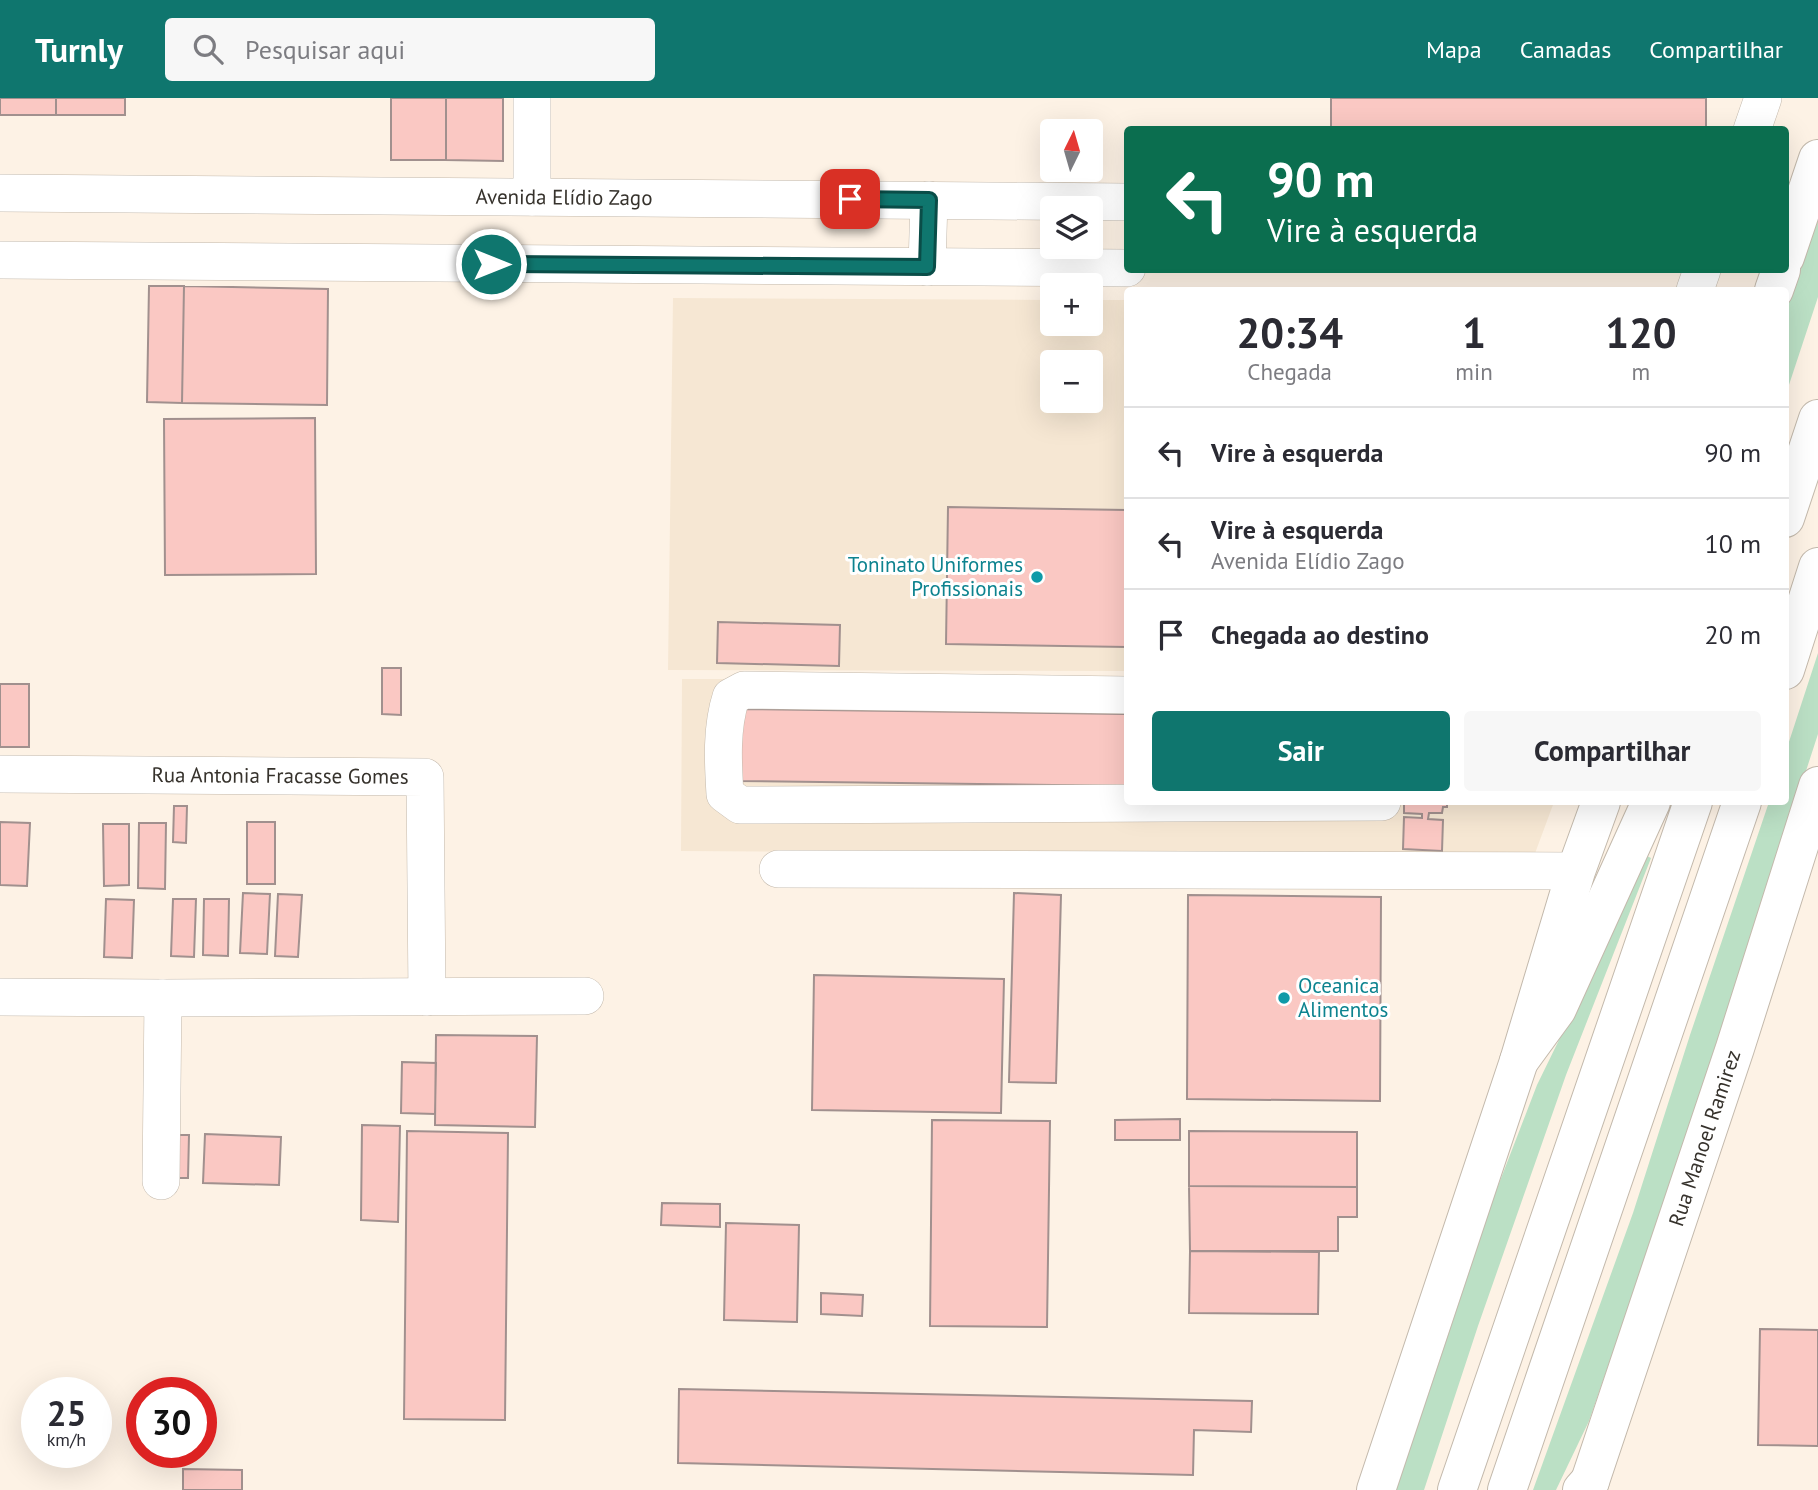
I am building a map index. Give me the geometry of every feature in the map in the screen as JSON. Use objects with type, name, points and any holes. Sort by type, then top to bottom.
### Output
[{"type":"main road","points":[[1789,234],[1794,206],[1818,159]]},
{"type":"main road","points":[[1789,506],[1818,419]]},
{"type":"main road","points":[[1789,658],[1818,567]]},
{"type":"main road","name":"Rua Manoel Ramirez","points":[[1586,1487],[1735,1048],[1818,786]]},
{"type":"main road","points":[[1376,1490],[1519,1061],[1576,871],[1600,805]]},
{"type":"main road","points":[[1519,1061],[1557,1009],[1650,805]]},
{"type":"main road","points":[[1457,1490],[1692,805]]},
{"type":"main road","points":[[1507,1490],[1741,805]]},
{"type":"street","points":[[532,98],[532,197]]},
{"type":"street","points":[[1753,126],[1763,98]]},
{"type":"street","name":"Avenida Elídio Zago","points":[[0,193],[1124,202]]},
{"type":"street","points":[[927,267],[929,200]]},
{"type":"street","points":[[0,260],[1124,268]]},
{"type":"street","points":[[1124,695],[744,690],[731,698],[726,712],[723,766],[725,794],[740,805],[1124,803]]},
{"type":"street","name":"Rua Antonia Fracasse Gomes","points":[[0,774],[425,777],[427,997]]},
{"type":"street","points":[[778,869],[1576,871]]},
{"type":"street","points":[[0,997],[163,999],[585,996]]},
{"type":"street","points":[[160,1181],[163,999]]},
{"type":"shaded area","points":[[673,298],[1040,300],[1040,336],[1103,336],[1103,300],[1124,300],[1124,671],[668,670]]},
{"type":"shaded area","points":[[682,679],[1124,679],[1124,805],[1553,805],[1534,856],[681,851]]},
{"type":"green space","points":[[1818,214],[1818,297],[1789,385],[1789,300]]},
{"type":"green space","points":[[1818,653],[1818,734],[1680,1158],[1589,1421],[1556,1490],[1533,1490],[1633,1213],[1768,805],[1789,805],[1789,742]]},
{"type":"green space","points":[[1645,855],[1651,858],[1566,1075],[1424,1490],[1396,1490],[1493,1199],[1537,1085],[1600,956]]},
{"type":"building","points":[[0,98],[56,98],[56,115],[0,115]]},
{"type":"building","points":[[56,98],[125,98],[125,115],[56,115]]},
{"type":"building","points":[[391,98],[446,98],[446,160],[391,160]]},
{"type":"building","points":[[446,98],[503,98],[503,161],[446,160]]},
{"type":"building","points":[[1331,98],[1706,98],[1706,126],[1331,126]]},
{"type":"building","points":[[149,286],[184,286],[182,403],[147,402]]},
{"type":"building","points":[[184,286],[328,289],[327,405],[182,403]]},
{"type":"building","points":[[315,418],[316,574],[165,575],[164,419]]},
{"type":"building","name":"Toninato Uniformes Profissionais","points":[[948,507],[1124,510],[1124,647],[946,644]]},
{"type":"building","points":[[718,622],[840,625],[839,666],[717,663]]},
{"type":"building","points":[[382,668],[401,668],[401,715],[382,714]]},
{"type":"building","points":[[0,684],[29,684],[29,747],[0,747]]},
{"type":"building","points":[[738,709],[1124,714],[1124,786],[738,781]]},
{"type":"building","points":[[1404,805],[1447,805],[1443,807],[1442,813],[1429,813],[1428,819],[1443,820],[1442,851],[1403,849],[1404,817],[1422,818],[1422,814],[1404,813]]},
{"type":"building","points":[[174,806],[187,806],[186,843],[173,842]]},
{"type":"building","points":[[0,822],[30,823],[27,886],[0,885]]},
{"type":"building","points":[[247,822],[275,822],[275,884],[247,884]]},
{"type":"building","points":[[139,823],[166,823],[165,889],[138,888]]},
{"type":"building","points":[[103,824],[129,824],[129,885],[104,886]]},
{"type":"building","points":[[243,893],[270,894],[267,954],[240,953]]},
{"type":"building","points":[[1014,893],[1061,895],[1056,1083],[1009,1082]]},
{"type":"building","points":[[278,894],[302,895],[298,957],[275,956]]},
{"type":"building","name":"Oceanica Alimentos","points":[[1188,895],[1381,897],[1380,1101],[1187,1099]]},
{"type":"building","points":[[106,899],[134,900],[132,958],[104,957]]},
{"type":"building","points":[[173,899],[196,899],[194,957],[171,956]]},
{"type":"building","points":[[204,899],[229,899],[228,956],[203,955]]},
{"type":"building","points":[[814,975],[1004,979],[1001,1113],[812,1110]]},
{"type":"building","points":[[436,1035],[537,1036],[535,1127],[435,1125]]},
{"type":"building","points":[[402,1062],[436,1063],[435,1114],[401,1113]]},
{"type":"building","points":[[1180,1119],[1180,1140],[1115,1140],[1115,1120]]},
{"type":"building","points":[[932,1120],[1050,1121],[1047,1327],[930,1326]]},
{"type":"building","points":[[362,1125],[400,1126],[398,1222],[361,1220]]},
{"type":"building","points":[[407,1131],[508,1133],[505,1420],[404,1419]]},
{"type":"building","points":[[1189,1131],[1357,1132],[1357,1187],[1189,1186]]},
{"type":"building","points":[[205,1134],[281,1137],[279,1185],[203,1183]]},
{"type":"building","points":[[174,1135],[189,1135],[188,1178],[174,1178]]},
{"type":"building","points":[[1189,1186],[1357,1187],[1357,1217],[1338,1217],[1338,1251],[1190,1251]]},
{"type":"building","points":[[662,1203],[720,1204],[720,1227],[661,1225]]},
{"type":"building","points":[[726,1223],[799,1225],[797,1322],[724,1320]]},
{"type":"building","points":[[1190,1251],[1319,1252],[1318,1314],[1189,1313]]},
{"type":"building","points":[[821,1293],[863,1295],[862,1316],[821,1314]]},
{"type":"building","points":[[1760,1329],[1818,1330],[1818,1446],[1758,1445]]},
{"type":"building","points":[[679,1389],[1252,1401],[1251,1432],[1194,1430],[1193,1475],[678,1463]]},
{"type":"building","points":[[183,1469],[242,1470],[242,1490],[183,1490]]},
{"type":"place","name":"Toninato Uniformes Profissionais","points":[[1037,577]]},
{"type":"place","name":"Oceanica Alimentos","points":[[1284,998]]},
{"type":"route","points":[[491,264],[927,267],[929,200],[850,199]]}]
